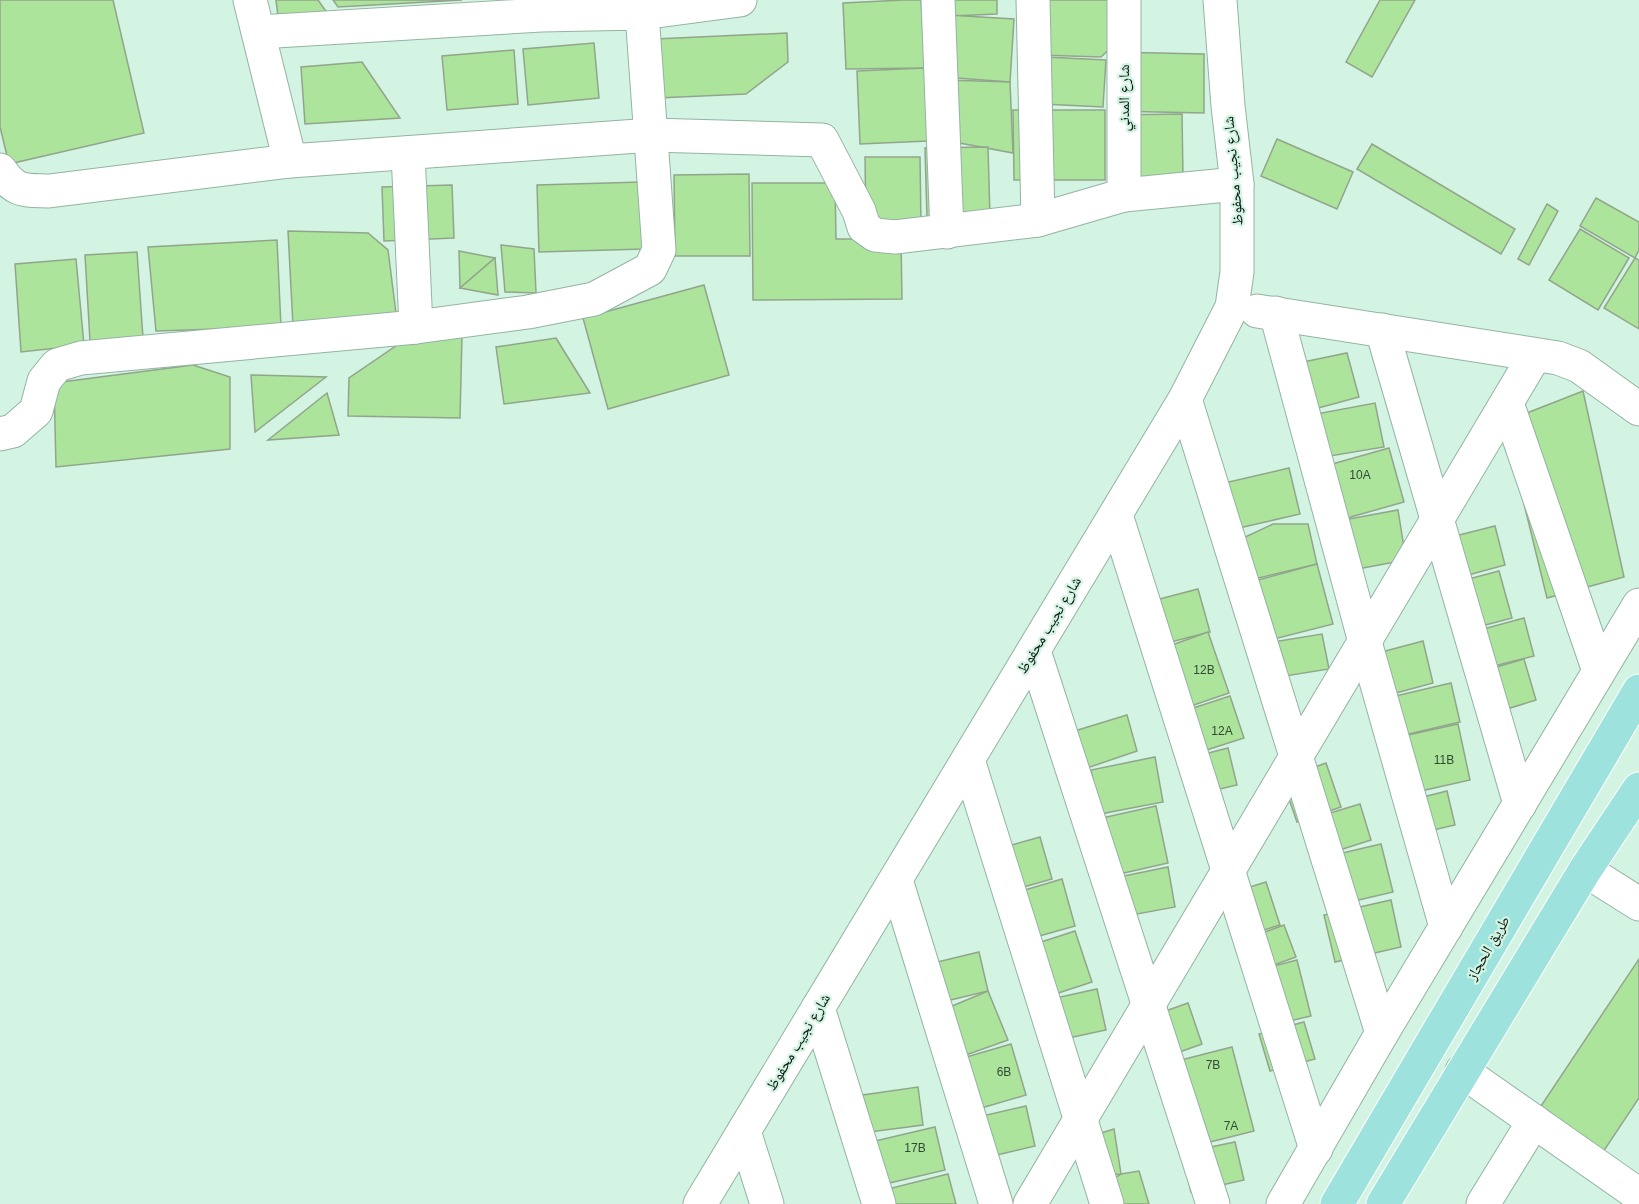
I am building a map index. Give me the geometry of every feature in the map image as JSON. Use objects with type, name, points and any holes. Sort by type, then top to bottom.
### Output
[{"type":"main road","name":"طريق الحجاز","points":[[1337,1204],[1639,691]]},
{"type":"main road","points":[[1606,747],[1618,742],[1639,744]]},
{"type":"main road","points":[[1383,1204],[1585,870],[1639,789]]},
{"type":"street","points":[[250,0],[290,161]]},
{"type":"street","points":[[259,32],[541,15],[642,13],[740,0]]},
{"type":"street","points":[[938,0],[946,232]]},
{"type":"street","points":[[1033,0],[1038,220]]},
{"type":"street","name":"شارع المدني","points":[[1124,0],[1124,195]]},
{"type":"street","name":"شارع نجيب محفوظ","points":[[700,1204],[1185,399],[1232,307],[1238,263],[1237,184],[1220,0]]},
{"type":"street","points":[[0,434],[13,431],[36,411],[44,381],[57,365],[81,358],[416,327],[528,312],[594,299],[650,269],[659,250],[642,13]]},
{"type":"street","points":[[0,170],[10,184],[23,189],[49,190],[290,161],[652,135],[822,140],[859,211],[864,227],[874,235],[895,237],[1038,220],[1124,195],[1237,184]]},
{"type":"street","points":[[408,153],[416,327]]},
{"type":"street","points":[[1232,307],[1558,358],[1579,366],[1639,409]]},
{"type":"street","points":[[1276,313],[1365,642],[1446,927]]},
{"type":"street","points":[[1382,330],[1436,522],[1520,804]]},
{"type":"street","points":[[1030,1204],[1535,355]]},
{"type":"street","points":[[1185,399],[1382,1033]]},
{"type":"street","points":[[1507,403],[1599,671]]},
{"type":"street","points":[[1116,515],[1316,1149]]},
{"type":"street","points":[[1283,1204],[1382,1033],[1639,605]]},
{"type":"street","points":[[1034,651],[1213,1204]]},
{"type":"street","points":[[968,760],[1107,1204]]},
{"type":"street","points":[[1585,870],[1639,904]]},
{"type":"street","points":[[896,880],[996,1204]]},
{"type":"street","points":[[818,1008],[879,1204]]},
{"type":"street","points":[[1462,1071],[1639,1195]]},
{"type":"street","points":[[1483,1204],[1533,1121]]},
{"type":"street","points":[[744,1131],[768,1204]]},
{"type":"building","points":[[0,0],[113,0],[144,133],[9,164],[0,127]]},
{"type":"building","points":[[276,0],[318,0],[328,14],[278,16]]},
{"type":"building","points":[[333,0],[462,0],[338,7]]},
{"type":"building","points":[[921,0],[925,68],[846,69],[843,3]]},
{"type":"building","points":[[928,0],[997,0],[997,14],[929,17]]},
{"type":"building","points":[[1036,0],[1119,0],[1119,40],[1101,57],[1038,55]]},
{"type":"building","points":[[1380,0],[1415,0],[1372,77],[1346,62]]},
{"type":"building","points":[[948,15],[1014,19],[1010,82],[943,77]]},
{"type":"building","points":[[787,33],[788,62],[746,94],[636,99],[633,40]]},
{"type":"building","points":[[594,43],[599,98],[528,105],[523,49]]},
{"type":"building","points":[[514,50],[518,104],[447,110],[442,56]]},
{"type":"building","points":[[1112,52],[1204,54],[1204,113],[1111,111]]},
{"type":"building","points":[[1045,57],[1106,60],[1103,107],[1043,104]]},
{"type":"building","points":[[362,62],[400,118],[305,124],[301,67]]},
{"type":"building","points":[[925,68],[928,141],[860,144],[857,71]]},
{"type":"building","points":[[947,80],[1010,82],[1013,153],[949,141]]},
{"type":"building","points":[[1013,110],[1105,110],[1105,180],[1014,180]]},
{"type":"building","points":[[1182,114],[1183,177],[1111,178],[1110,115]]},
{"type":"building","points":[[1277,139],[1353,172],[1337,209],[1261,176]]},
{"type":"building","points":[[1372,144],[1515,229],[1501,254],[1357,169]]},
{"type":"building","points":[[988,147],[990,217],[927,219],[925,148]]},
{"type":"building","points":[[865,157],[920,157],[921,227],[866,227]]},
{"type":"building","points":[[749,174],[750,256],[675,256],[674,175]]},
{"type":"building","points":[[642,182],[644,249],[539,252],[537,185]]},
{"type":"building","points":[[752,183],[835,183],[836,239],[901,239],[902,299],[753,300]]},
{"type":"building","points":[[452,185],[454,238],[384,241],[382,187]]},
{"type":"building","points":[[1596,198],[1639,222],[1639,250],[1635,258],[1580,226]]},
{"type":"building","points":[[1547,204],[1558,211],[1529,265],[1518,259]]},
{"type":"building","points":[[1580,229],[1629,258],[1598,310],[1549,280]]},
{"type":"building","points":[[288,231],[368,233],[388,250],[397,321],[293,326]]},
{"type":"building","points":[[277,240],[281,327],[156,331],[148,247]]},
{"type":"building","points":[[501,245],[534,249],[536,293],[505,292]]},
{"type":"building","points":[[459,251],[495,258],[460,288]]},
{"type":"building","points":[[137,252],[143,338],[90,341],[85,255]]},
{"type":"building","points":[[495,258],[498,295],[460,288]]},
{"type":"building","points":[[1635,258],[1639,260],[1639,329],[1604,308]]},
{"type":"building","points":[[76,259],[84,345],[21,352],[15,264]]},
{"type":"building","points":[[704,285],[729,375],[608,409],[583,318]]},
{"type":"building","points":[[412,335],[462,336],[460,418],[348,416],[349,378]]},
{"type":"building","points":[[556,338],[590,393],[504,404],[496,347]]},
{"type":"building","points":[[1347,353],[1359,397],[1307,411],[1293,364]]},
{"type":"building","points":[[193,365],[230,377],[230,449],[56,467],[54,383]]},
{"type":"building","points":[[251,375],[326,377],[255,432]]},
{"type":"building","points":[[1583,391],[1624,577],[1547,598],[1504,422]]},
{"type":"building","points":[[327,393],[339,435],[268,440]]},
{"type":"building","points":[[1375,403],[1384,447],[1324,457],[1316,414]]},
{"type":"building","points":[[1389,448],[1404,502],[1340,520],[1325,466]]},
{"type":"building","points":[[1289,468],[1300,514],[1230,530],[1220,484]]},
{"type":"building","points":[[1398,510],[1406,560],[1336,573],[1327,523]]},
{"type":"building","points":[[1273,524],[1308,524],[1317,564],[1250,580],[1241,539]]},
{"type":"building","points":[[1495,526],[1505,565],[1457,578],[1447,538]]},
{"type":"building","points":[[1317,564],[1333,624],[1266,641],[1251,582]]},
{"type":"building","points":[[1499,571],[1512,618],[1474,628],[1461,581]]},
{"type":"building","points":[[1198,589],[1210,632],[1159,645],[1148,602]]},
{"type":"building","points":[[1524,618],[1534,656],[1486,668],[1476,631]]},
{"type":"building","points":[[1208,632],[1229,693],[1182,709],[1161,649]]},
{"type":"building","points":[[1322,634],[1329,669],[1273,678],[1267,643]]},
{"type":"building","points":[[1423,641],[1433,683],[1385,696],[1374,654]]},
{"type":"building","points":[[1524,659],[1536,700],[1481,717],[1469,675]]},
{"type":"building","points":[[1451,683],[1460,722],[1396,737],[1387,698]]},
{"type":"building","points":[[1230,696],[1244,738],[1194,754],[1181,712]]},
{"type":"building","points":[[1127,715],[1137,751],[1081,770],[1068,733]]},
{"type":"building","points":[[1458,724],[1470,780],[1412,793],[1399,737]]},
{"type":"building","points":[[1228,748],[1237,785],[1190,796],[1181,760]]},
{"type":"building","points":[[1155,757],[1163,802],[1100,814],[1091,770]]},
{"type":"building","points":[[1326,763],[1341,807],[1297,822],[1282,779]]},
{"type":"building","points":[[1447,791],[1455,825],[1407,836],[1399,803]]},
{"type":"building","points":[[1360,804],[1371,840],[1321,856],[1310,819]]},
{"type":"building","points":[[1156,806],[1168,863],[1115,875],[1102,818]]},
{"type":"building","points":[[1040,837],[1052,879],[1013,890],[1001,848]]},
{"type":"building","points":[[1381,844],[1393,892],[1333,906],[1321,858]]},
{"type":"building","points":[[1168,867],[1175,907],[1121,917],[1114,878]]},
{"type":"building","points":[[1062,879],[1075,926],[1032,938],[1018,892]]},
{"type":"building","points":[[1266,882],[1280,925],[1237,938],[1224,895]]},
{"type":"building","points":[[1391,900],[1401,947],[1335,962],[1324,915]]},
{"type":"building","points":[[1284,925],[1296,957],[1262,969],[1251,937]]},
{"type":"building","points":[[1075,931],[1092,982],[1049,996],[1032,945]]},
{"type":"building","points":[[979,952],[988,991],[938,1003],[929,964]]},
{"type":"building","points":[[1639,959],[1639,1098],[1597,1161],[1533,1118]]},
{"type":"building","points":[[1297,960],[1311,1016],[1263,1027],[1262,969]]},
{"type":"building","points":[[1097,989],[1106,1030],[1059,1040],[1051,999]]},
{"type":"building","points":[[988,991],[1008,1040],[963,1056],[945,1009]]},
{"type":"building","points":[[1188,1003],[1202,1044],[1160,1059],[1146,1018]]},
{"type":"building","points":[[1304,1022],[1315,1059],[1270,1071],[1259,1034]]},
{"type":"building","points":[[1011,1044],[1026,1095],[978,1109],[963,1058]]},
{"type":"building","points":[[1232,1047],[1254,1131],[1198,1145],[1177,1061]]},
{"type":"building","points":[[918,1087],[923,1125],[862,1133],[856,1096]]},
{"type":"building","points":[[1026,1106],[1035,1146],[988,1157],[978,1117]]},
{"type":"building","points":[[935,1127],[945,1170],[885,1184],[875,1141]]},
{"type":"building","points":[[1114,1129],[1121,1174],[1103,1175],[1091,1136]]},
{"type":"building","points":[[1235,1142],[1244,1180],[1191,1192],[1182,1153]]},
{"type":"building","points":[[1139,1171],[1149,1204],[1112,1204],[1105,1184],[1121,1174]]},
{"type":"building","points":[[948,1174],[956,1204],[892,1204],[888,1189]]}]
